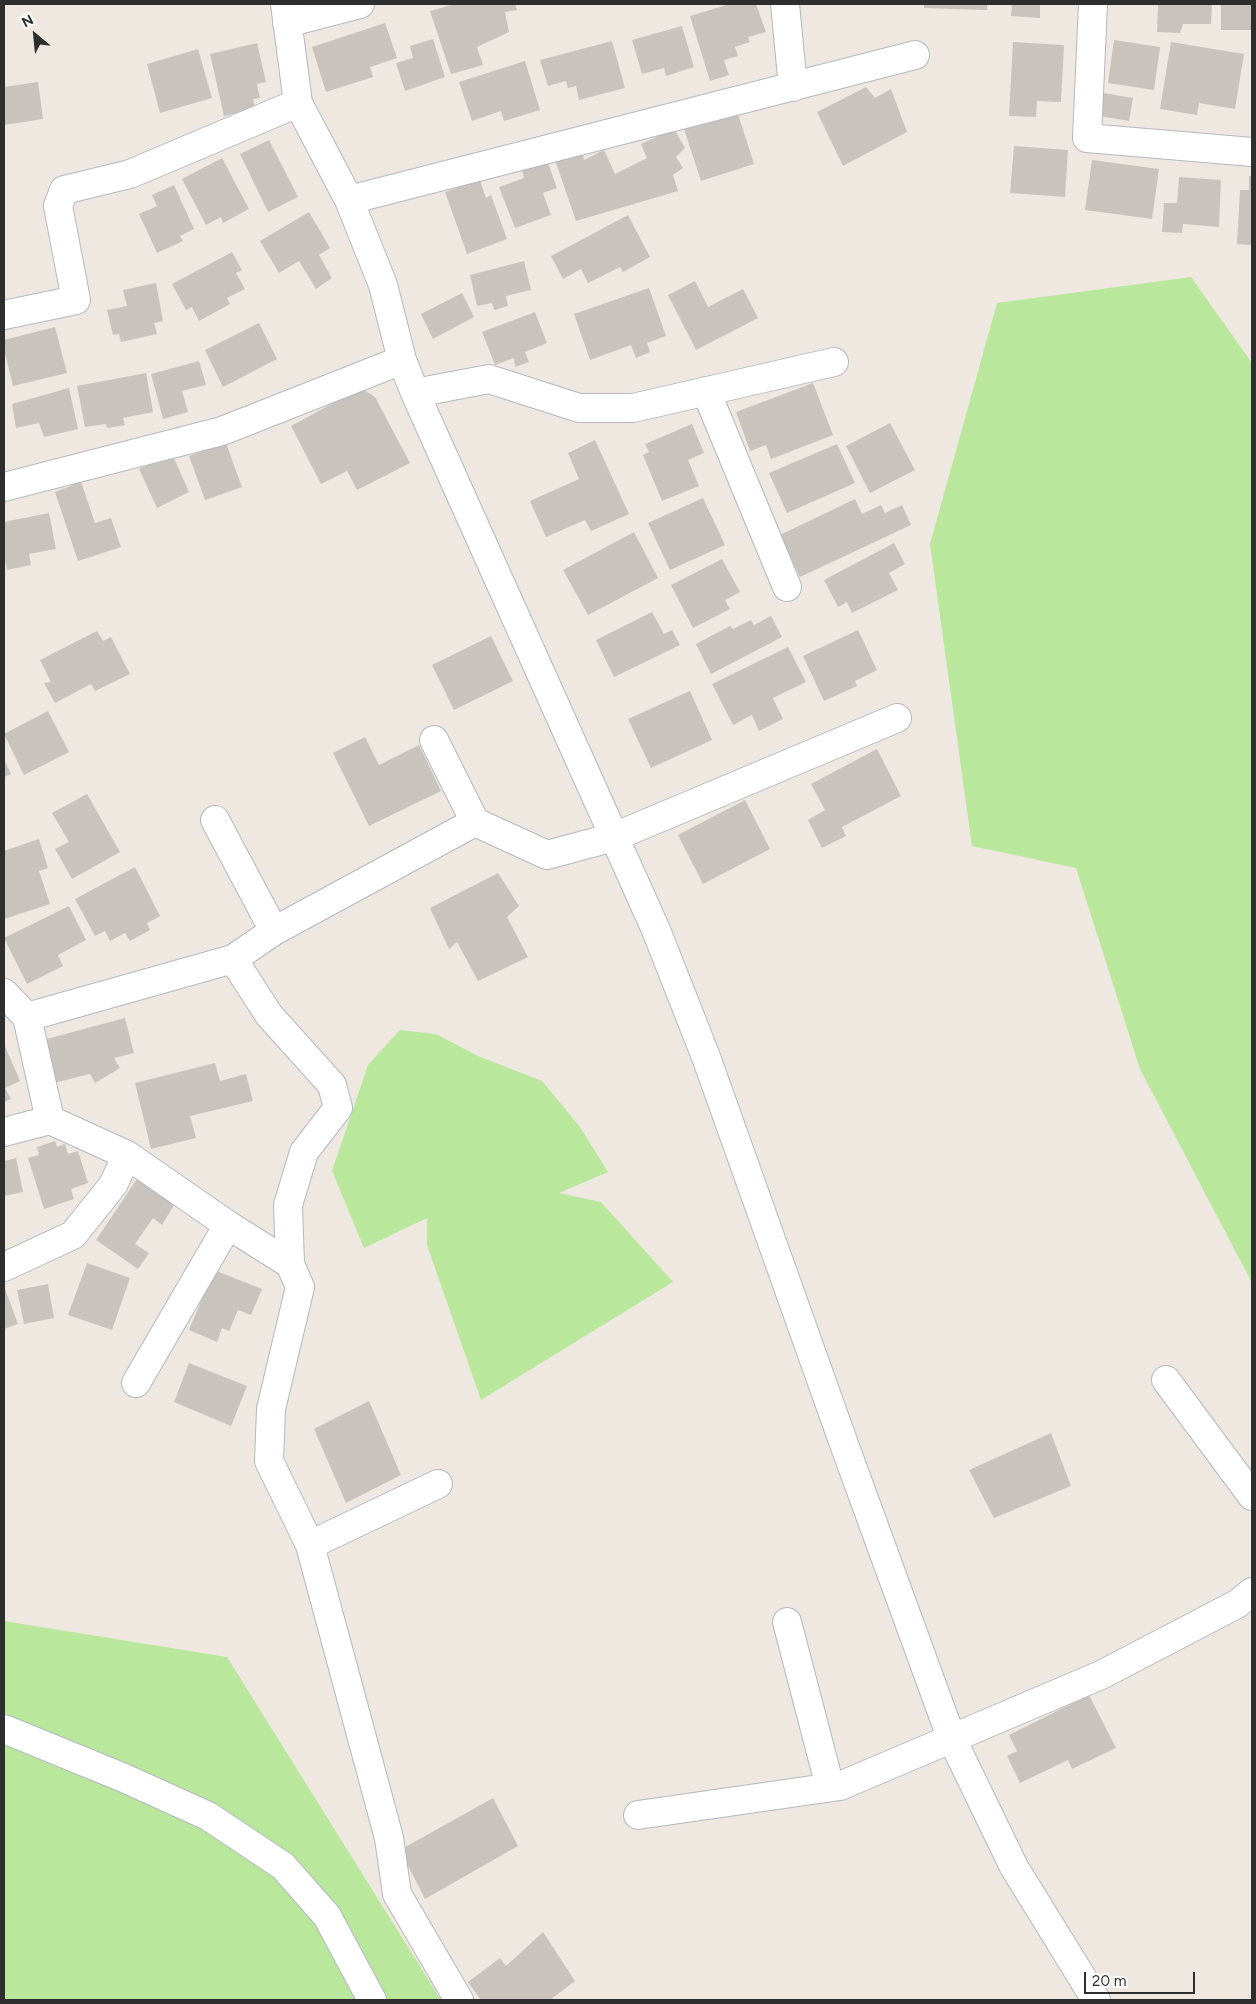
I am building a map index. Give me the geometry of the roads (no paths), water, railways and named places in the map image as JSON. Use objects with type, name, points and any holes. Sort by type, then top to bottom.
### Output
[{"type":"street","points":[[360,4],[286,14],[298,103],[349,200],[382,284],[402,360],[415,393],[656,930],[706,1057],[951,1737],[1014,1867],[1096,2000]]},
{"type":"street","points":[[785,4],[793,87]]},
{"type":"street","points":[[1093,4],[1087,138],[1252,152]]},
{"type":"street","points":[[349,200],[915,55]]},
{"type":"street","points":[[4,315],[76,300],[58,206],[64,190],[130,174],[298,103]]},
{"type":"street","points":[[4,487],[222,431],[402,360]]},
{"type":"street","points":[[415,393],[489,379],[579,408],[633,408],[834,362]]},
{"type":"street","points":[[706,392],[787,587]]},
{"type":"street","points":[[434,740],[475,822],[547,855],[614,837],[897,718]]},
{"type":"street","points":[[215,820],[274,931]]},
{"type":"street","points":[[27,1017],[233,958],[274,931],[475,822]]},
{"type":"street","points":[[233,958],[269,1014],[332,1084],[338,1108],[304,1152],[288,1205],[290,1264],[300,1287],[271,1409],[269,1461],[310,1545],[389,1838],[397,1894],[459,2000]]},
{"type":"street","points":[[4,993],[27,1017],[50,1120]]},
{"type":"street","points":[[4,1132],[50,1120],[128,1155],[228,1225],[290,1264]]},
{"type":"street","points":[[4,1267],[73,1235],[113,1185],[128,1155]]},
{"type":"street","points":[[136,1383],[228,1225]]},
{"type":"street","points":[[1166,1380],[1252,1496]]},
{"type":"street","points":[[310,1545],[438,1484]]},
{"type":"street","points":[[638,1815],[840,1786],[1100,1675],[1237,1604],[1252,1592]]},
{"type":"street","points":[[787,1622],[830,1788]]},
{"type":"street","points":[[4,1729],[124,1778],[208,1816],[283,1866],[327,1916],[372,2000]]}]
